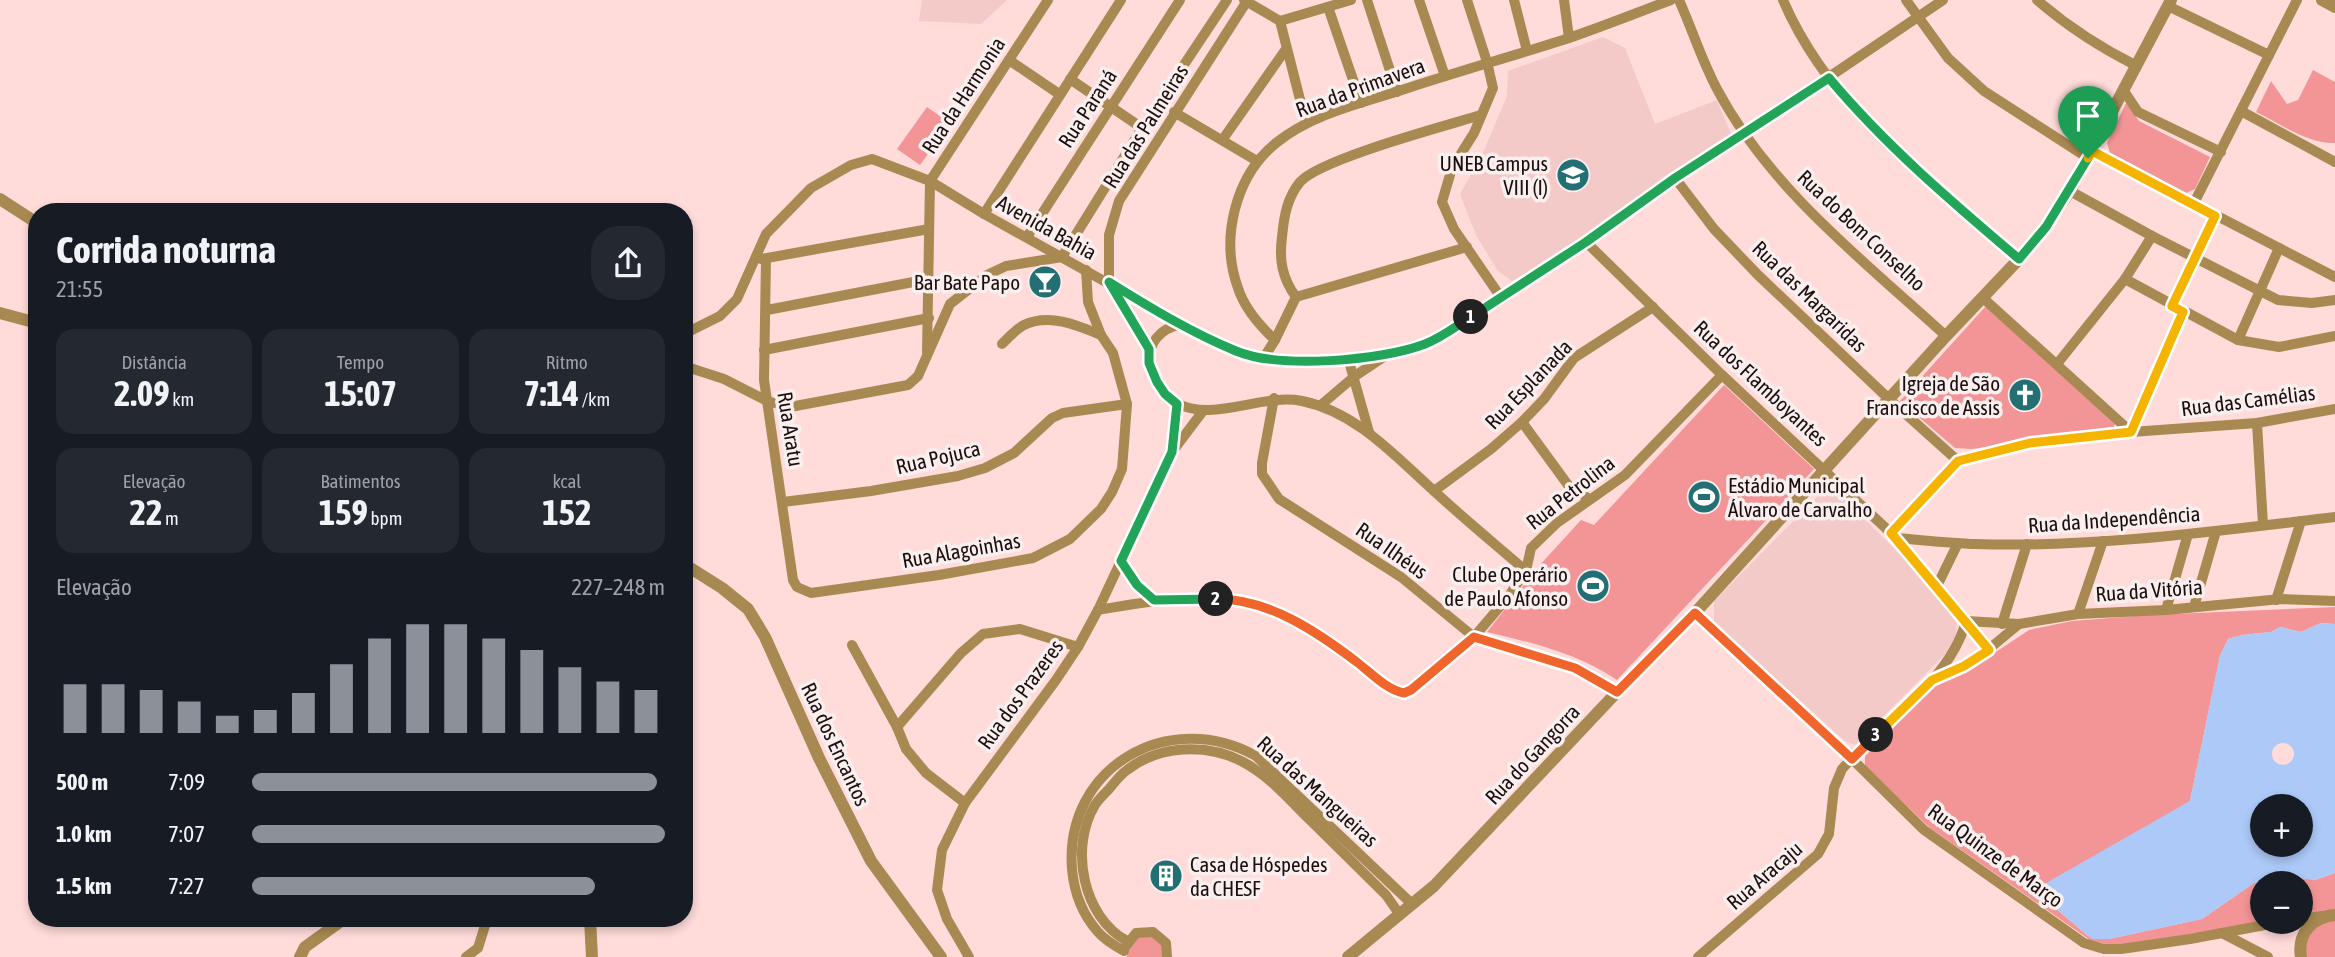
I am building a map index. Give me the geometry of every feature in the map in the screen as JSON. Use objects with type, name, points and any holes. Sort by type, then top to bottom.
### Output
[{"type":"street","name":"Rua da Harmonia","points":[[693,330],[720,316],[737,299],[761,259],[766,234],[811,188],[851,165],[872,159],[930,181],[1048,0]]},
{"type":"street","points":[[984,214],[1121,0]]},
{"type":"street","name":"Rua Paraná","points":[[1027,237],[1180,0]]},
{"type":"street","name":"Rua das Palmeiras","points":[[1062,257],[1142,128],[1227,0]]},
{"type":"street","points":[[1280,21],[1351,0]]},
{"type":"street","points":[[1367,0],[1397,92]]},
{"type":"street","points":[[1419,0],[1445,76]]},
{"type":"street","points":[[1467,0],[1493,88],[1474,133],[1452,168],[1441,202],[1454,229],[1502,299]]},
{"type":"street","points":[[1514,0],[1527,51]]},
{"type":"street","points":[[1564,0],[1569,38]]},
{"type":"street","name":"Rua da Primavera","points":[[1275,340],[1260,326],[1238,289],[1231,258],[1231,225],[1236,202],[1257,161],[1276,143],[1306,123],[1361,103],[1569,38],[1671,0]]},
{"type":"street","name":"Rua do Bom Conselho","points":[[1679,0],[1717,89],[1746,134],[1783,183],[1946,336]]},
{"type":"street","points":[[1783,0],[1829,78],[1858,114],[1910,165],[2019,259]]},
{"type":"street","points":[[1906,0],[1948,58],[1984,91],[2090,155],[2335,277]]},
{"type":"street","name":"Avenida Bahia","points":[[930,181],[1181,324],[1236,351],[1280,362],[1385,356],[1427,344],[1502,299],[1675,178],[1746,134],[1942,0]]},
{"type":"street","points":[[2036,0],[2107,51],[2137,66]]},
{"type":"street","points":[[2193,205],[2297,0]]},
{"type":"street","points":[[2322,0],[2335,7]]},
{"type":"street","points":[[1248,1],[1280,21],[1306,123]]},
{"type":"street","name":"Rua das Palmeiras","points":[[1109,282],[1109,235],[1119,201],[1248,1]]},
{"type":"street","points":[[2169,3],[2269,55]]},
{"type":"street","name":"Rua do Gangorra","points":[[1348,957],[1434,886],[1695,613],[2019,259],[2046,227],[2070,191],[2169,3]]},
{"type":"street","points":[[1328,6],[1361,103]]},
{"type":"street","points":[[1223,139],[1286,50]]},
{"type":"street","points":[[1009,60],[1059,94]]},
{"type":"street","points":[[1070,79],[1142,128]]},
{"type":"street","points":[[2124,92],[2138,111],[2221,152]]},
{"type":"street","points":[[2241,111],[2335,162]]},
{"type":"street","points":[[1174,112],[1257,161]]},
{"type":"street","points":[[1296,297],[1287,285],[1280,251],[1285,210],[1302,180],[1327,164],[1481,115]]},
{"type":"street","name":"Rua das Margaridas","points":[[1675,178],[1714,229],[1758,275],[1958,461]]},
{"type":"street","points":[[927,360],[930,181]]},
{"type":"street","points":[[2070,191],[2259,293],[2278,300],[2312,303],[2335,300]]},
{"type":"street","points":[[0,199],[28,217]]},
{"type":"street","points":[[2172,306],[2215,216]]},
{"type":"street","points":[[761,259],[929,229]]},
{"type":"street","points":[[2057,364],[2125,279],[2152,236]]},
{"type":"street","name":"Rua dos Flamboyantes","points":[[1586,242],[1722,375],[1825,468],[1893,535],[1989,650]]},
{"type":"street","points":[[1263,359],[1296,297],[1467,247]]},
{"type":"street","points":[[2238,340],[2279,248]]},
{"type":"street","points":[[693,369],[724,379],[767,401],[790,407],[908,385],[918,376],[927,360],[950,304],[987,275],[1006,266],[1062,257]]},
{"type":"street","name":"Rua Aratu","points":[[761,259],[767,310],[764,380],[793,580],[797,587],[811,593]]},
{"type":"street","name":"Rua Alagoinhas","points":[[811,593],[939,575],[1032,558],[1070,539],[1101,509],[1122,469],[1127,404],[1113,353],[1101,335],[1088,302],[1086,270]]},
{"type":"street","points":[[767,310],[929,279]]},
{"type":"street","points":[[2125,279],[2238,340],[2279,347],[2335,336]]},
{"type":"street","points":[[1109,282],[1149,349]]},
{"type":"street","points":[[929,297],[938,304],[950,304]]},
{"type":"street","points":[[1983,298],[2131,432],[2183,312]]},
{"type":"street","name":"Rua Esplanada","points":[[1434,491],[1491,449],[1522,422],[1545,399],[1574,358],[1653,307]]},
{"type":"street","points":[[0,313],[28,321]]},
{"type":"street","points":[[764,350],[929,318]]},
{"type":"street","points":[[1002,344],[1022,326],[1047,318],[1101,335]]},
{"type":"street","points":[[1181,324],[1169,327],[1157,335],[1149,349],[1149,363],[1157,382],[1165,394],[1177,404],[1203,411],[1275,398],[1321,405],[1369,432],[1526,571]]},
{"type":"street","name":"Avenida Bahia","points":[[1321,405],[1355,376],[1385,356]]},
{"type":"street","points":[[1349,358],[1369,432]]},
{"type":"street","name":"Rua Petrolina","points":[[1154,600],[1221,599],[1263,607],[1308,630],[1349,656],[1391,688],[1404,693],[1474,637],[1526,571],[1531,548],[1557,523],[1625,475],[1722,375]]},
{"type":"street","name":"Rua Ilhéus","points":[[1275,398],[1262,474],[1279,499],[1401,577],[1474,637],[1575,668],[1617,692]]},
{"type":"street","name":"Rua Pojuca","points":[[783,502],[958,476],[985,468],[1014,453],[1052,418],[1063,413],[1127,404]]},
{"type":"street","name":"Rua dos Prazeres","points":[[1172,452],[1177,404]]},
{"type":"street","name":"Rua das Camélias","points":[[1958,461],[2030,443],[2257,423],[2335,409]]},
{"type":"street","name":"Rua dos Prazeres","points":[[969,957],[947,919],[937,890],[942,850],[965,803],[1078,647],[1172,452],[1203,411]]},
{"type":"street","points":[[1522,422],[1568,485],[1589,499]]},
{"type":"street","points":[[2257,423],[2263,525]]},
{"type":"street","points":[[1893,535],[1958,461]]},
{"type":"street","name":"Rua da Independência","points":[[1893,535],[1958,543],[2103,541],[2335,517]]},
{"type":"street","points":[[2276,600],[2301,521]]},
{"type":"street","points":[[2194,607],[2216,531]]},
{"type":"street","points":[[2166,610],[2188,534]]},
{"type":"street","points":[[2078,614],[2103,541]]},
{"type":"street","points":[[1937,586],[1958,543]]},
{"type":"street","points":[[2001,624],[2027,544]]},
{"type":"street","points":[[1121,561],[1137,585],[1154,600]]},
{"type":"street","name":"Rua dos Encantos","points":[[693,569],[722,587],[748,609],[765,637],[819,758],[871,861],[940,957]]},
{"type":"street","points":[[1098,610],[1154,600]]},
{"type":"street","name":"Rua da Vitória","points":[[1966,621],[2019,624],[2078,614],[2166,610],[2276,600],[2335,601]]},
{"type":"street","name":"Rua Quinze de Março","points":[[1695,613],[1924,830],[2084,943],[2104,949],[2121,949],[2190,940],[2250,927]]},
{"type":"street","name":"Rua Aracaju","points":[[1698,957],[1818,854],[1829,834],[1834,788],[1842,769],[1932,680],[1956,649],[1966,621]]},
{"type":"street","name":"Rua Aracaju","points":[[1932,680],[1964,666],[1989,650],[2019,624]]},
{"type":"street","points":[[897,727],[961,653],[983,634],[1020,629],[1078,647]]},
{"type":"street","points":[[852,645],[897,727],[906,749],[926,773],[965,803]]},
{"type":"street","name":"Rua das Mangueiras","points":[[1123,766],[1143,747],[1166,740],[1202,737],[1217,745]]},
{"type":"street","points":[[1166,740],[1168,752]]},
{"type":"street","name":"Rua das Mangueiras","points":[[1125,950],[1099,933],[1079,903],[1071,852],[1076,828],[1109,771],[1168,752],[1217,745],[1242,748],[1256,756],[1387,895],[1400,915]]},
{"type":"street","name":"Rua das Mangueiras","points":[[1090,803],[1081,852],[1084,875],[1090,899],[1101,918],[1118,936],[1125,950]]},
{"type":"street","name":"Rua das Mangueiras","points":[[1300,803],[1412,904]]},
{"type":"street","points":[[1079,903],[1090,899]]},
{"type":"street","points":[[2313,918],[2331,916]]},
{"type":"street","points":[[2301,957],[2301,941],[2306,930],[2315,921],[2331,916]]},
{"type":"street","points":[[300,957],[305,947],[333,927]]},
{"type":"street","points":[[466,957],[480,952],[485,927]]},
{"type":"street","points":[[590,927],[592,957]]},
{"type":"street","points":[[1125,950],[1136,933],[1153,932],[1166,943],[1167,957]]},
{"type":"street","points":[[2221,932],[2268,957]]},
{"type":"shaded area","points":[[922,0],[1007,0],[981,24],[919,21]]},
{"type":"shaded area","name":"UNEB Campus VIII (I)","points":[[1603,37],[1625,48],[1655,124],[1717,100],[1732,136],[1516,284],[1497,270],[1476,235],[1460,194],[1482,155],[1507,96],[1508,71]]},
{"type":"shaded area","points":[[2313,70],[2335,82],[2335,143],[2304,137],[2256,112],[2271,81],[2287,104],[2298,100]]},
{"type":"shaded area","points":[[2126,103],[2139,121],[2210,157],[2195,189],[2186,193],[2110,153],[2107,143]]},
{"type":"shaded area","points":[[927,107],[950,123],[920,165],[897,149]]},
{"type":"shaded area","points":[[1986,306],[2115,423],[2114,428],[1972,449],[1955,448],[1900,401]]},
{"type":"shaded area","points":[[1724,385],[1814,469],[1617,680],[1570,656],[1487,632],[1538,567],[1581,520],[1594,525]]},
{"type":"shaded area","points":[[1824,490],[1837,492],[1934,588],[1953,613],[1957,624],[1955,644],[1855,745],[1845,741],[1714,623],[1714,601]]},
{"type":"shaded area","points":[[2335,607],[2335,624],[2321,623],[2301,632],[2280,627],[2271,632],[2228,639],[2220,656],[2190,801],[2041,896],[2093,939],[2109,939],[2202,919],[2250,886],[2250,924],[2117,947],[2090,940],[1930,828],[1865,766],[1865,753],[1928,688],[1987,658],[2029,630],[2072,621]]},
{"type":"shaded area","points":[[2335,873],[2335,912],[2313,915],[2313,880]]},
{"type":"shaded area","points":[[2335,920],[2335,957],[2305,957],[2306,940],[2318,924]]},
{"type":"shaded area","points":[[1146,934],[1162,943],[1165,957],[1127,957],[1132,942]]},
{"type":"water","points":[[2321,623],[2335,624],[2335,873],[2315,880],[2313,871],[2250,871],[2250,886],[2202,919],[2109,939],[2092,939],[2041,896],[2038,892],[2040,887],[2190,801],[2220,656],[2228,639],[2271,632],[2280,627],[2301,632]]},
{"type":"pier","points":[[2283,743],[2291,746],[2294,754],[2291,762],[2283,765],[2275,762],[2272,754],[2275,746]]},
{"type":"place","name":"UNEB Campus VIII (I)","points":[[1573,175]]},
{"type":"place","name":"Bar Bate Papo","points":[[1045,282]]},
{"type":"place","name":"Igreja de São Francisco de Assis","points":[[2025,395]]},
{"type":"place","name":"Estádio Municipal Álvaro de Carvalho","points":[[1704,497]]},
{"type":"place","name":"Clube Operário de Paulo Afonso","points":[[1593,586]]},
{"type":"place","name":"Casa de Hóspedes da CHESF","points":[[1166,876]]},
{"type":"route","points":[[1829,78],[1858,114],[1910,165],[2019,259],[2046,227],[2088,158],[2092,151],[2215,216],[2172,306],[2183,312],[2131,432],[2030,443],[1958,461],[1891,533],[1989,650],[1964,666],[1932,680],[1852,759],[1695,613],[1617,692],[1575,668],[1474,637],[1404,693],[1397,692],[1349,656],[1308,630],[1251,603],[1221,599],[1154,600],[1137,585],[1121,561],[1147,500],[1172,452],[1177,404],[1165,394],[1157,382],[1149,363],[1149,349],[1109,282],[1181,324],[1236,351],[1263,359],[1280,362],[1385,356],[1427,344],[1502,299],[1675,178],[1829,78]]}]
